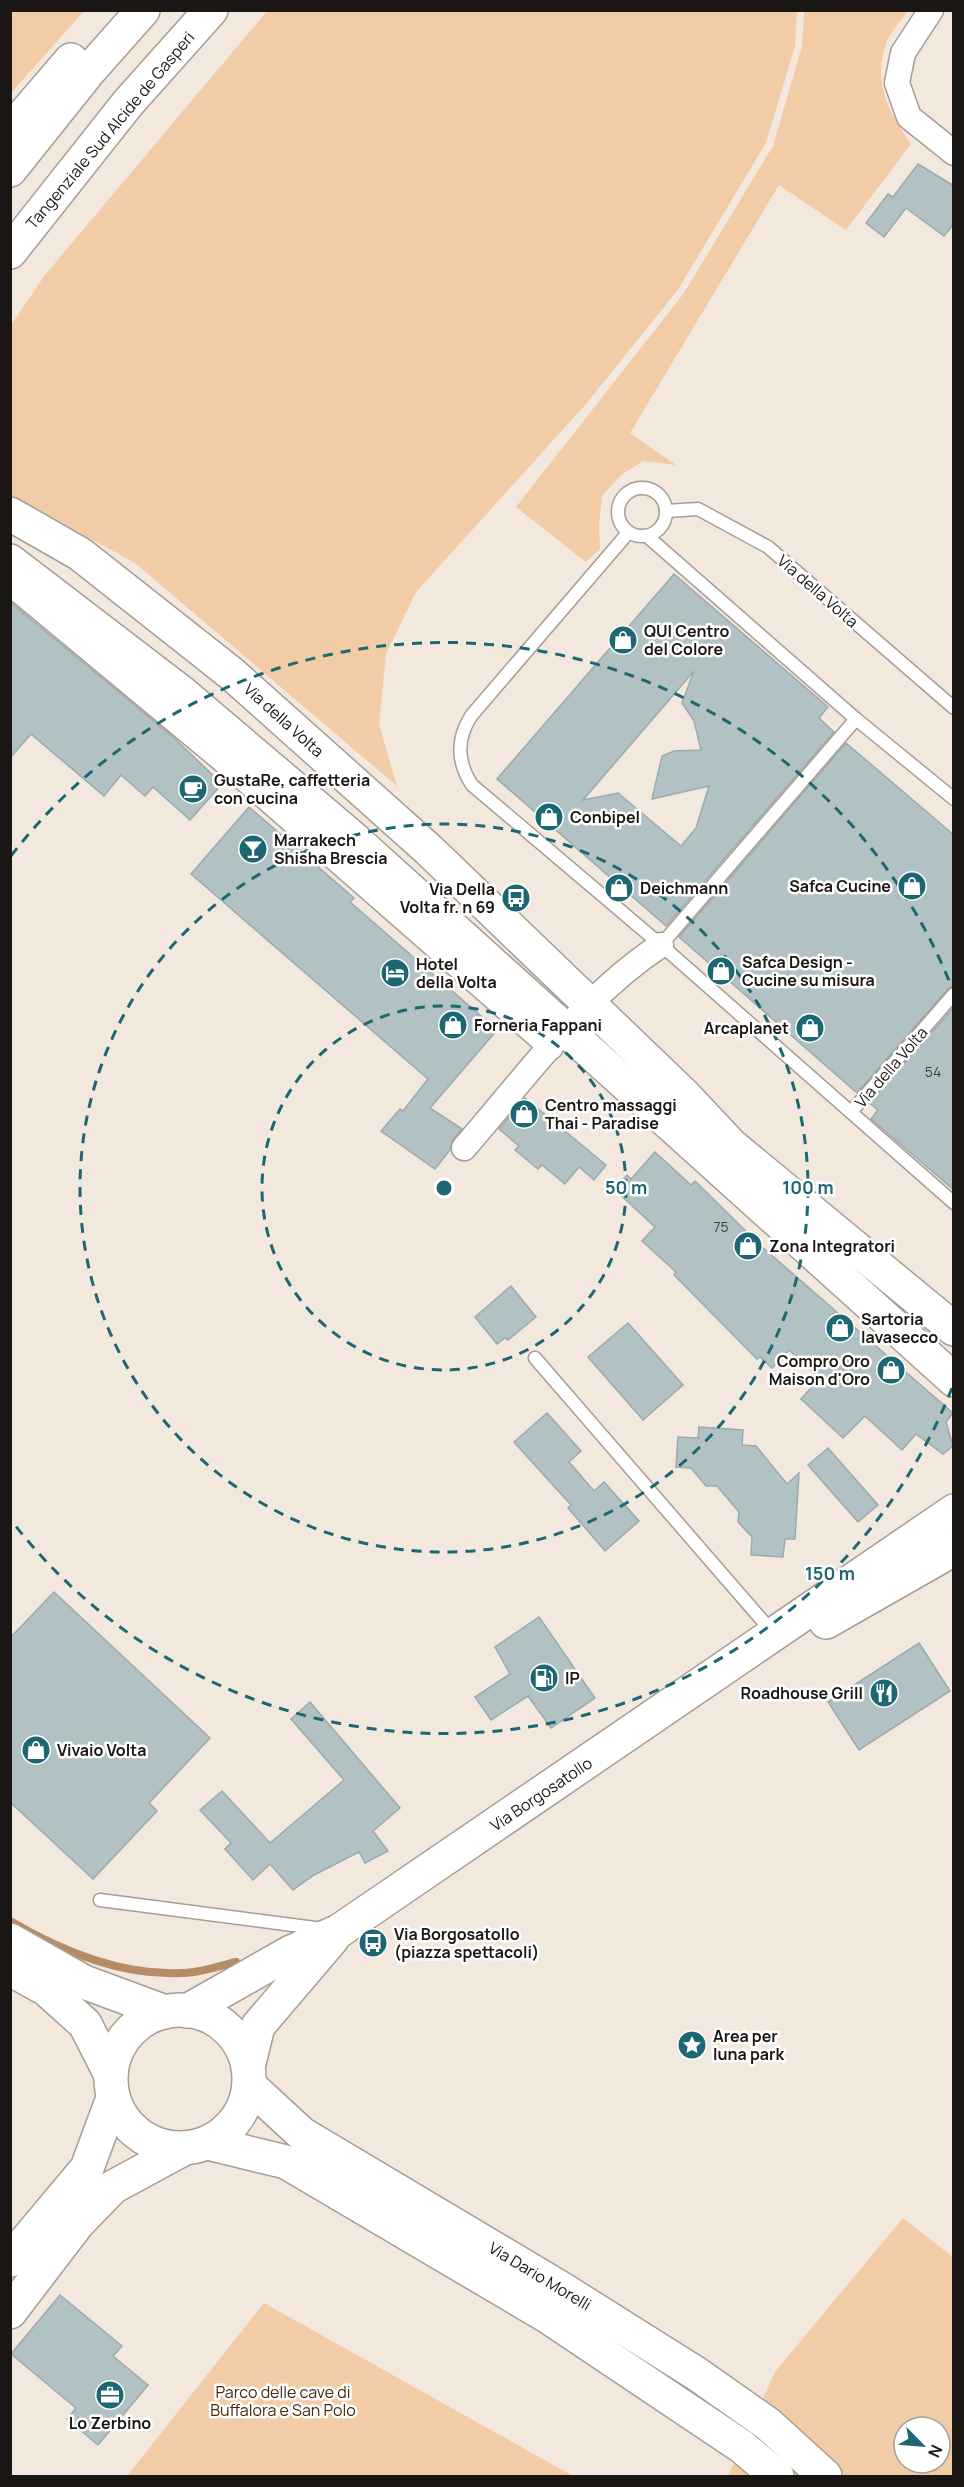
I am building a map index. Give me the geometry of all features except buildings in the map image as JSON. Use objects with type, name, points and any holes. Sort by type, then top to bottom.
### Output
[{"type":"main road","points":[[10,131],[117,10]]},
{"type":"main road","points":[[10,170],[143,10]]},
{"type":"main road","name":"Tangenziale Sud Alcide de Gasperi","points":[[10,252],[37,215],[128,103],[211,10]]},
{"type":"main road","name":"Via della Volta","points":[[10,514],[80,554],[232,674],[429,850],[589,1003],[732,1146],[954,1329]]},
{"type":"main road","points":[[10,561],[181,692],[354,838],[559,1037],[954,1380]]},
{"type":"main road","name":"Via Borgosatollo","points":[[176,2011],[291,1952],[339,1931],[954,1511]]},
{"type":"main road","name":"Via Borgosatollo","points":[[744,1656],[816,1627],[954,1548]]},
{"type":"main road","name":"Via Borgosatollo","points":[[248,2076],[258,2026],[339,1931]]},
{"type":"main road","points":[[10,1940],[84,1982],[176,2011],[208,2016],[227,2029],[240,2046],[248,2076],[244,2104],[236,2120],[223,2133],[113,2187],[78,2223],[10,2312]]},
{"type":"main road","points":[[10,1969],[46,1989],[85,2024],[112,2086],[123,2120],[140,2136],[161,2146],[196,2146]]},
{"type":"main road","points":[[10,2260],[87,2168],[112,2086],[116,2053],[128,2034],[144,2020],[176,2011]]},
{"type":"main road","name":"Via Dario Morelli","points":[[248,2076],[302,2134],[562,2289],[697,2374],[768,2424],[825,2476]]},
{"type":"main road","name":"Via Dario Morelli","points":[[196,2146],[286,2162],[547,2316],[741,2446],[777,2476]]},
{"type":"street","points":[[931,10],[903,53],[897,83],[909,117],[954,153]]},
{"type":"street","points":[[10,583],[559,1037]]},
{"type":"street","points":[[464,1148],[589,1003],[627,968],[661,945]]},
{"type":"lane","points":[[647,536],[661,527],[666,512],[664,503],[655,492],[639,488],[623,497],[618,508],[618,519],[628,532],[647,536],[856,719],[954,799]]},
{"type":"lane","name":"Via della Volta","points":[[666,512],[698,509],[768,547],[954,708]]},
{"type":"lane","name":"Via della Volta","points":[[628,532],[471,716],[460,738],[461,763],[472,785],[661,945],[954,1203]]},
{"type":"lane","points":[[661,945],[856,719]]},
{"type":"lane","name":"Via della Volta","points":[[851,1112],[954,994]]},
{"type":"lane","points":[[535,1358],[775,1635]]},
{"type":"lane","points":[[100,1900],[339,1931]]},
{"type":"green space","points":[[268,10],[797,11],[795,46],[766,143],[677,291],[586,404],[416,592],[386,654],[379,724],[397,786],[135,563],[11,495],[11,325],[45,275]]},
{"type":"green space","points":[[10,11],[84,11],[11,93]]},
{"type":"green space","points":[[804,11],[908,11],[887,42],[881,74],[882,86],[890,110],[911,144],[846,230],[779,185],[630,433],[676,465],[643,461],[621,475],[602,496],[599,524],[600,549],[586,562],[516,507],[684,293],[773,146],[802,46]]},
{"type":"green space","points":[[903,2218],[953,2257],[953,2476],[728,2476],[775,2372]]},
{"type":"green space","name":"Parco delle cave di Buffalora e San Polo","points":[[264,2303],[573,2476],[127,2476]]},
{"type":"waterway","points":[[10,1921],[71,1951],[115,1966],[137,1970],[189,1973],[236,1962]]},
{"type":"place","name":"QUI Centro del Colore","points":[[623,640]]},
{"type":"place","name":"GustaRe, caffetteria con cucina","points":[[193,789]]},
{"type":"place","name":"Conbipel","points":[[549,817]]},
{"type":"place","name":"Marrakech Shisha Brescia","points":[[253,849]]},
{"type":"place","name":"Safca Cucine","points":[[912,886]]},
{"type":"place","name":"Deichmann","points":[[619,888]]},
{"type":"place","name":"Via Della Volta fr. n 69","points":[[516,898]]},
{"type":"place","name":"Safca Design - Cucine su misura","points":[[721,971]]},
{"type":"place","name":"Hotel della Volta","points":[[395,973]]},
{"type":"place","name":"Forneria Fappani","points":[[453,1025]]},
{"type":"place","name":"Arcaplanet","points":[[810,1028]]},
{"type":"place","name":"Centro massaggi Thai - Paradise","points":[[524,1114]]},
{"type":"place","name":"Zona Integratori","points":[[748,1246]]},
{"type":"place","name":"Sartoria lavasecco","points":[[840,1328]]},
{"type":"place","name":"Compro Oro Maison d'Oro","points":[[891,1370]]},
{"type":"place","name":"IP","points":[[544,1678]]},
{"type":"place","name":"Roadhouse Grill","points":[[884,1693]]},
{"type":"place","name":"Vivaio Volta","points":[[36,1750]]},
{"type":"place","name":"Via Borgosatollo (piazza spettacoli)","points":[[373,1943]]},
{"type":"place","name":"Area per luna park","points":[[692,2045]]},
{"type":"place","name":"Lo Zerbino","points":[[110,2395]]}]
